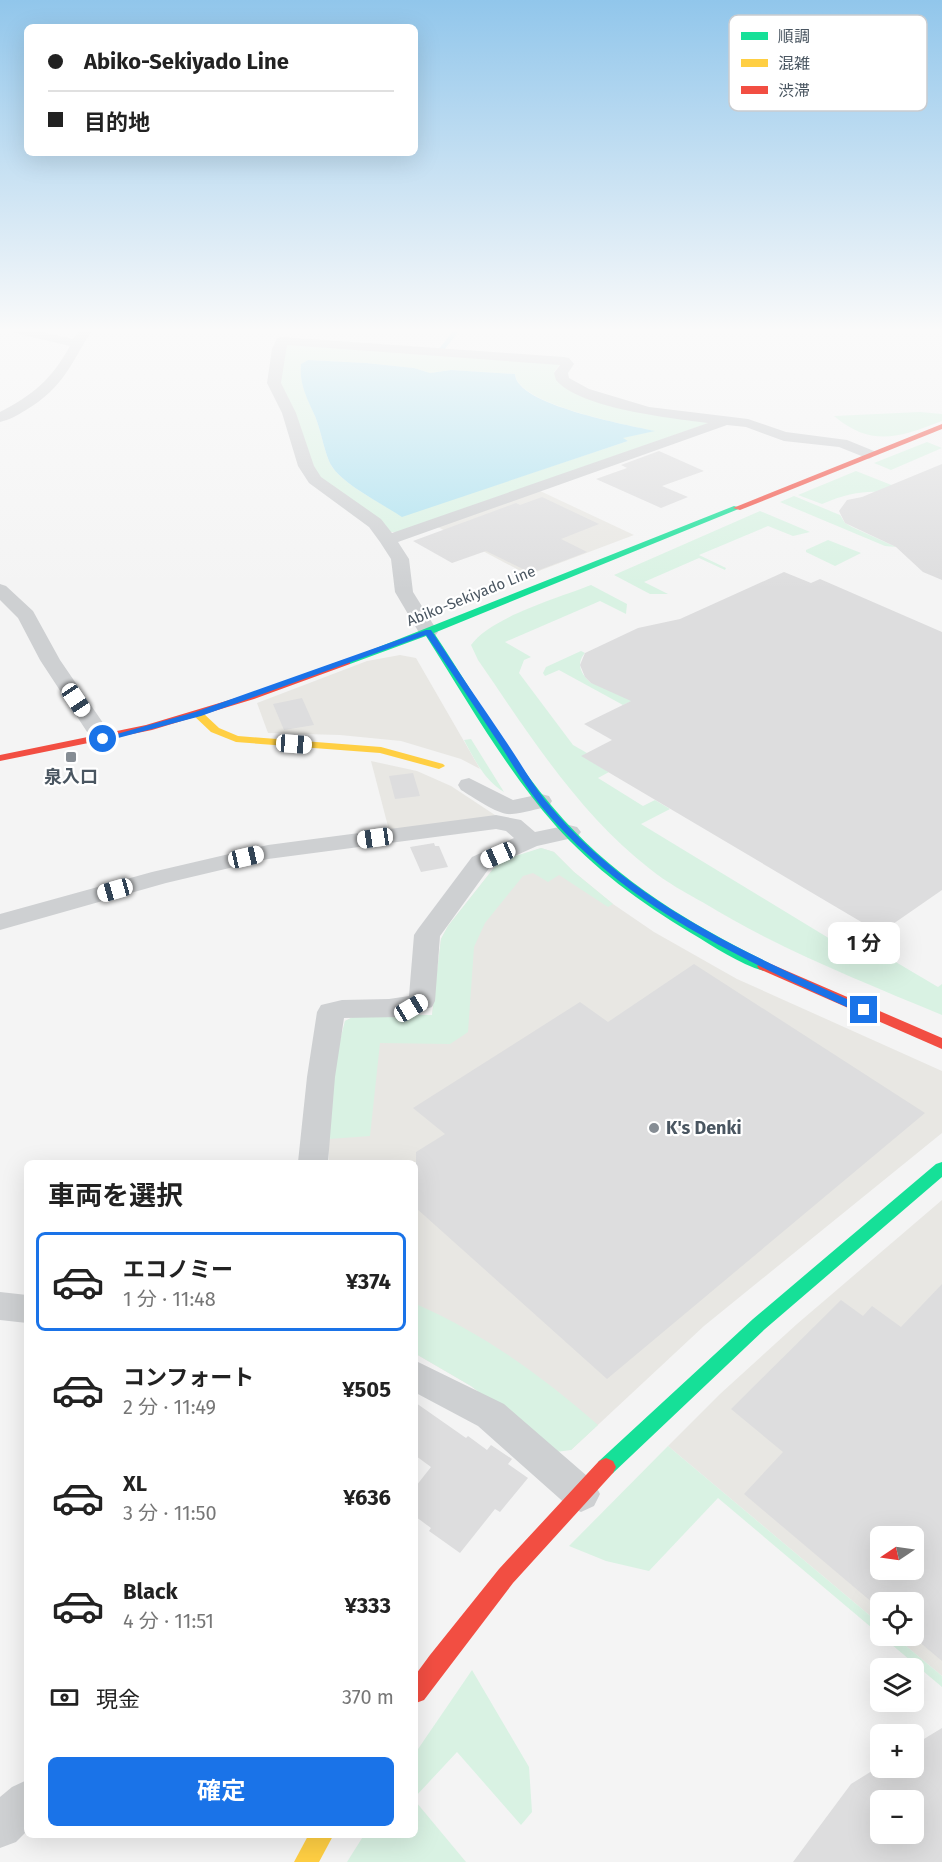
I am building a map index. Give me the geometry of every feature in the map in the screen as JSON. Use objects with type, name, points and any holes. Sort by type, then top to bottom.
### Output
[{"type":"street","points":[[290,417],[306,466],[315,480],[375,523],[388,540],[400,559],[404,592],[428,632],[541,801],[599,861],[634,889],[690,926],[775,970],[942,1044]]},
{"type":"street","points":[[700,417],[748,423],[784,436],[842,443],[869,454]]},
{"type":"street","points":[[388,540],[727,420]]},
{"type":"street","name":"Abiko-Sekiyado Line","points":[[0,758],[103,739],[198,714],[428,632],[942,426]]},
{"type":"street","points":[[0,590],[26,615],[50,660],[103,739]]},
{"type":"street","points":[[198,714],[207,726],[218,733],[236,739],[381,750],[440,766]]},
{"type":"street","points":[[469,785],[510,808],[541,801]]},
{"type":"street","points":[[0,922],[161,877],[268,852],[496,822],[513,825],[530,840]]},
{"type":"street","points":[[313,1160],[321,1077],[331,1012],[344,1007],[411,1008],[422,1001],[427,935],[482,862],[530,840],[569,832]]},
{"type":"street","points":[[418,1689],[477,1609],[581,1494],[724,1356],[942,1168]]},
{"type":"street","points":[[0,1306],[24,1309]]},
{"type":"street","points":[[418,1377],[491,1415],[581,1494]]},
{"type":"street","points":[[0,1826],[24,1806]]},
{"type":"street","points":[[306,1862],[320,1838]]},
{"type":"shaded area","points":[[538,490],[634,535],[528,575],[436,526]]},
{"type":"shaded area","points":[[400,655],[416,658],[480,769],[461,759],[401,741],[340,735],[268,733],[257,703],[367,661]]},
{"type":"shaded area","points":[[371,761],[417,771],[451,786],[501,819],[390,834]]},
{"type":"shaded area","points":[[541,848],[554,852],[613,904],[654,932],[737,979],[942,1071],[942,1133],[704,1326],[571,1450],[510,1415],[471,1386],[418,1355],[418,1160],[329,1160],[329,1139],[345,1021],[357,1015],[432,1015],[441,939],[448,926],[497,864]]},
{"type":"shaded area","points":[[942,1200],[942,1676],[924,1661],[924,1658],[920,1658],[906,1646],[924,1646],[924,1592],[870,1592],[870,1616],[668,1446],[720,1394],[797,1324]]},
{"type":"green space","points":[[293,417],[315,417],[329,461],[341,477],[402,516],[628,441],[621,438],[653,431],[594,417],[692,417],[707,420],[709,423],[397,532],[390,532],[319,479]]},
{"type":"green space","points":[[835,417],[942,417],[942,421],[886,437],[861,433]]},
{"type":"green space","points":[[927,442],[942,448],[891,470],[874,463]]},
{"type":"green space","points":[[856,471],[942,505],[882,492],[855,494],[822,504],[798,495]]},
{"type":"green space","points":[[794,496],[840,515],[845,523],[852,527],[896,547],[885,546],[780,502]]},
{"type":"green space","points":[[760,511],[810,532],[793,536],[768,526],[699,555],[726,568],[725,570],[699,558],[644,582],[668,594],[650,594],[614,575]]},
{"type":"green space","points":[[828,540],[861,553],[835,566],[806,552]]},
{"type":"green space","points":[[591,585],[627,604],[626,614],[600,601],[505,642],[531,657],[524,660],[519,673],[573,745],[587,753],[582,756],[609,772],[598,778],[643,806],[655,800],[670,809],[641,824],[840,945],[868,926],[889,936],[872,948],[938,987],[942,984],[942,1015],[791,950],[732,920],[676,887],[656,874],[624,847],[577,798],[516,716],[478,660],[471,645],[481,635],[509,617]]},
{"type":"green space","points":[[581,651],[585,653],[580,661],[581,669],[591,683],[655,690],[623,705],[559,670],[545,676],[543,673],[546,667]]},
{"type":"green space","points":[[471,739],[504,792],[485,776],[476,762],[464,740]]},
{"type":"green space","points":[[541,848],[554,852],[613,904],[608,907],[559,875],[548,882],[533,873],[523,876],[485,923],[474,947],[468,1032],[450,1044],[380,1043],[370,1136],[329,1139],[336,1055],[345,1021],[357,1015],[432,1015],[441,939],[448,926],[497,864],[502,860]]},
{"type":"green space","points":[[418,1305],[465,1329],[511,1357],[598,1425],[571,1450],[556,1452],[471,1386],[418,1355]]},
{"type":"green space","points":[[668,1446],[870,1616],[870,1627],[718,1498],[649,1571],[606,1561],[569,1546]]},
{"type":"green space","points":[[893,1646],[906,1646],[920,1658],[907,1658]]},
{"type":"green space","points":[[924,1661],[942,1676],[942,1687],[924,1672]]},
{"type":"green space","points":[[472,1670],[529,1767],[532,1812],[521,1825],[457,1752],[418,1794],[418,1749]]},
{"type":"green space","points":[[418,1804],[466,1862],[347,1862],[362,1838],[418,1838]]},
{"type":"water","points":[[315,417],[592,417],[655,431],[623,438],[628,441],[402,517],[341,477],[329,461]]},
{"type":"building","points":[[659,451],[704,471],[662,486],[688,497],[661,508],[596,479],[627,468],[621,465]]},
{"type":"building","points":[[942,464],[942,580],[923,572],[896,547],[845,523],[839,511],[847,500],[862,497]]},
{"type":"building","points":[[542,497],[599,524],[561,539],[587,552],[531,573],[486,551],[452,563],[413,541],[516,503],[520,505]]},
{"type":"building","points":[[784,572],[811,583],[820,579],[942,632],[942,890],[880,933],[581,756],[612,740],[584,724],[631,701],[591,683],[585,677],[580,665],[585,653],[638,628],[680,619]]},
{"type":"building","points":[[302,698],[314,725],[284,730],[273,704]]},
{"type":"building","points":[[413,773],[420,796],[395,799],[389,776]]},
{"type":"building","points":[[434,843],[435,846],[439,846],[448,867],[421,872],[410,847]]},
{"type":"building","points":[[694,964],[925,1113],[607,1379],[418,1210],[416,1152],[445,1134],[413,1108],[580,1002],[608,1022]]},
{"type":"building","points":[[942,1284],[942,1661],[924,1646],[924,1592],[870,1592],[870,1601],[744,1494],[783,1452],[731,1409],[841,1300],[863,1316],[872,1306],[901,1327]]},
{"type":"building","points":[[418,1404],[466,1438],[468,1436],[487,1450],[491,1445],[512,1459],[508,1464],[528,1478],[500,1512],[495,1509],[460,1553],[429,1531],[431,1528],[418,1518],[418,1483],[431,1467],[418,1457]]},
{"type":"building","points":[[942,1728],[942,1862],[793,1862],[851,1784],[870,1772],[870,1778],[924,1778],[924,1739]]},
{"type":"traffic: fast","points":[[346,662],[428,632],[737,508]]},
{"type":"traffic: fast","points":[[428,632],[524,778],[560,823],[582,845],[605,866],[655,904],[709,937],[764,966]]},
{"type":"traffic: fast","points":[[606,1467],[759,1324],[942,1168]]},
{"type":"traffic: slow","points":[[198,714],[215,730],[236,739],[381,750],[439,766]]},
{"type":"traffic: slow","points":[[306,1862],[320,1838]]},
{"type":"traffic: jam","points":[[737,508],[942,426]]},
{"type":"traffic: jam","points":[[0,758],[148,728],[250,697],[346,662]]},
{"type":"traffic: jam","points":[[764,966],[942,1044]]},
{"type":"traffic: jam","points":[[418,1689],[506,1576],[606,1467]]},
{"type":"place","name":"泉入口","points":[[71,757]]},
{"type":"place","name":"K's Denki","points":[[654,1128]]},
{"type":"route","points":[[103,739],[198,714],[250,697],[428,632],[541,801],[599,861],[634,889],[721,944],[864,1010]]}]
